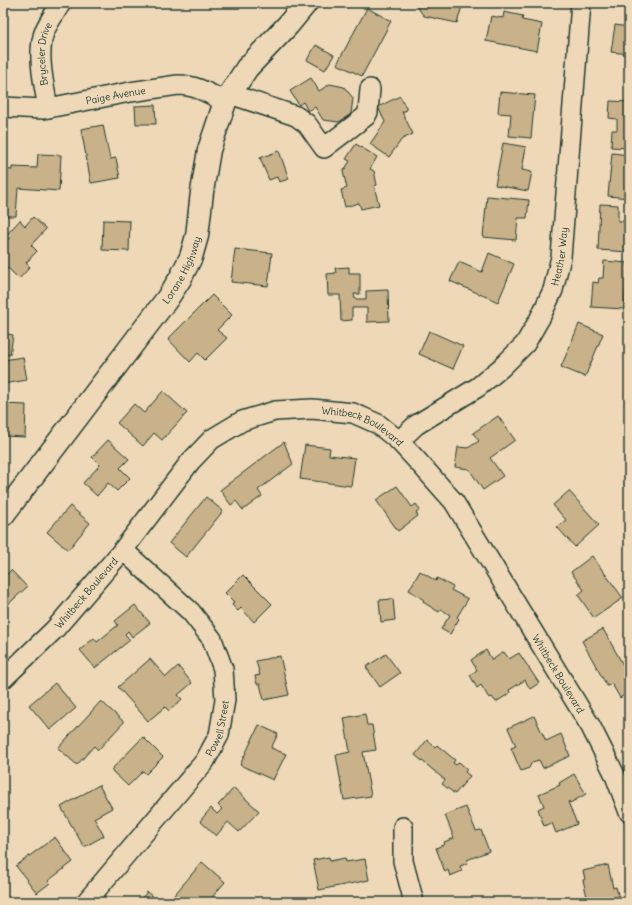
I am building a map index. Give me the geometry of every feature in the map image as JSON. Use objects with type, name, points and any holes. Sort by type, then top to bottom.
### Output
[{"type":"street","name":"Bryceler Drive","points":[[48,108],[43,77],[41,51],[42,40],[45,30],[61,3]]},
{"type":"street","name":"Lorane Highway","points":[[3,515],[167,299],[180,279],[191,257],[197,236],[209,150],[228,98],[247,68],[288,25],[306,3]]},
{"type":"street","name":"Heather Way","points":[[400,441],[416,425],[478,386],[502,367],[525,344],[540,318],[553,290],[561,257],[581,3]]},
{"type":"street","name":"Paige Avenue","points":[[3,107],[37,109],[48,108],[130,92],[185,85],[296,116],[307,124],[324,148],[366,116],[368,112],[370,89]]},
{"type":"street","name":"Whitbeck Boulevard","points":[[3,679],[55,629],[123,550],[190,462],[212,439],[242,421],[275,411],[312,409],[353,413],[378,424],[400,441],[454,502],[591,727],[614,773],[629,812]]},
{"type":"street","name":"Powell Street","points":[[86,902],[205,761],[219,735],[225,700],[223,670],[212,639],[191,612],[123,550]]},
{"type":"street","points":[[402,827],[403,861],[414,902]]},
{"type":"building","points":[[414,3],[463,3],[457,23],[424,16]]},
{"type":"building","points":[[367,8],[391,21],[362,76],[337,64]]},
{"type":"building","points":[[504,12],[523,16],[522,20],[542,24],[537,51],[486,41],[491,16],[503,18]]},
{"type":"building","points":[[615,25],[629,27],[629,54],[611,52]]},
{"type":"building","points":[[316,45],[334,55],[325,70],[307,60]]},
{"type":"building","points":[[311,78],[319,91],[330,84],[344,87],[353,98],[351,114],[339,122],[323,120],[315,107],[308,111],[303,102],[299,105],[290,91]]},
{"type":"building","points":[[500,92],[535,95],[531,138],[509,136],[511,114],[498,113]]},
{"type":"building","points":[[400,96],[407,110],[402,112],[413,134],[402,139],[389,157],[370,144],[385,122],[378,107]]},
{"type":"building","points":[[610,101],[629,102],[629,148],[611,147],[612,130],[617,130],[617,119],[609,118]]},
{"type":"building","points":[[155,105],[156,124],[136,124],[135,106]]},
{"type":"building","points":[[103,125],[110,159],[116,158],[120,178],[91,183],[81,129]]},
{"type":"building","points":[[503,143],[526,147],[522,170],[532,172],[528,191],[495,185]]},
{"type":"building","points":[[356,144],[377,157],[370,169],[374,171],[377,185],[374,186],[379,205],[361,209],[359,203],[345,207],[341,190],[347,188],[343,172],[350,161],[346,159]]},
{"type":"building","points":[[279,151],[289,179],[279,182],[277,177],[269,180],[260,158]]},
{"type":"building","points":[[612,153],[629,155],[629,198],[608,196]]},
{"type":"building","points":[[38,154],[61,155],[59,191],[18,188],[16,216],[3,216],[3,169],[12,170],[12,167],[37,168]]},
{"type":"building","points":[[487,196],[529,200],[527,218],[518,218],[516,240],[483,237]]},
{"type":"building","points":[[600,204],[618,205],[618,221],[629,221],[629,252],[598,250]]},
{"type":"building","points":[[33,217],[46,229],[31,245],[37,251],[26,263],[30,267],[19,279],[8,268],[4,272],[3,271],[3,245],[11,236],[8,233],[20,220],[25,226]]},
{"type":"building","points":[[103,220],[130,221],[129,251],[102,250]]},
{"type":"building","points":[[235,249],[272,253],[268,286],[231,282]]},
{"type":"building","points":[[489,253],[514,264],[498,302],[450,281],[459,262],[482,272]]},
{"type":"building","points":[[604,261],[628,263],[624,309],[591,307],[593,282],[598,283],[599,278],[603,278]]},
{"type":"building","points":[[349,267],[349,273],[360,273],[360,294],[354,294],[355,299],[366,299],[366,291],[388,290],[389,321],[367,322],[367,308],[352,308],[352,320],[341,321],[340,295],[328,295],[327,274],[336,273],[335,268]]},
{"type":"building","points":[[212,295],[232,315],[217,330],[227,338],[205,360],[198,353],[190,362],[168,339]]},
{"type":"building","points":[[579,324],[603,334],[585,377],[561,367]]},
{"type":"building","points":[[429,331],[463,346],[453,369],[419,354]]},
{"type":"building","points":[[3,333],[13,335],[10,355],[3,354]]},
{"type":"building","points":[[23,357],[27,380],[3,384],[3,360]]},
{"type":"building","points":[[163,391],[187,413],[162,440],[154,433],[143,446],[117,423],[134,404],[144,413]]},
{"type":"building","points":[[3,404],[26,405],[25,437],[3,436]]},
{"type":"building","points":[[498,416],[515,440],[490,458],[503,476],[483,490],[469,469],[455,467],[458,447],[468,448],[479,441],[473,433]]},
{"type":"building","points":[[108,440],[129,459],[120,468],[130,478],[117,491],[108,483],[97,496],[83,483],[100,465],[92,457]]},
{"type":"building","points":[[284,442],[293,464],[258,490],[262,496],[243,510],[236,501],[231,505],[220,490]]},
{"type":"building","points":[[305,445],[330,448],[329,455],[355,458],[351,486],[300,479]]},
{"type":"building","points":[[397,486],[412,507],[416,504],[420,510],[416,513],[418,516],[398,531],[376,500]]},
{"type":"building","points":[[569,491],[599,525],[575,547],[557,527],[566,520],[553,505]]},
{"type":"building","points":[[206,497],[223,511],[186,557],[169,543]]},
{"type":"building","points":[[70,506],[90,523],[68,550],[47,532]]},
{"type":"building","points":[[592,556],[623,598],[594,618],[578,595],[584,590],[571,572]]},
{"type":"building","points":[[11,570],[27,587],[4,608],[3,578]]},
{"type":"building","points":[[420,571],[436,581],[437,578],[453,587],[451,590],[468,599],[457,617],[459,619],[450,634],[441,629],[450,615],[441,609],[439,612],[423,602],[424,600],[409,590]]},
{"type":"building","points":[[243,575],[272,604],[254,622],[241,608],[238,611],[232,605],[234,602],[225,593]]},
{"type":"building","points":[[393,599],[395,620],[381,622],[379,600]]},
{"type":"building","points":[[135,605],[150,623],[132,637],[128,631],[125,634],[130,640],[95,668],[80,650],[94,638],[97,642],[118,625],[115,621]]},
{"type":"building","points":[[603,629],[626,670],[629,668],[629,692],[620,698],[612,684],[607,686],[582,641]]},
{"type":"building","points":[[486,650],[492,660],[504,652],[509,659],[519,653],[539,683],[530,689],[525,680],[509,690],[510,693],[496,702],[492,697],[489,698],[481,685],[477,688],[470,675],[477,670],[471,660]]},
{"type":"building","points":[[386,654],[400,673],[380,687],[366,667]]},
{"type":"building","points":[[280,656],[289,695],[264,700],[260,684],[257,684],[255,676],[260,675],[256,661]]},
{"type":"building","points":[[150,659],[166,677],[178,666],[192,683],[178,695],[182,699],[169,711],[165,707],[148,721],[118,687]]},
{"type":"building","points":[[55,683],[76,708],[50,730],[29,705]]},
{"type":"building","points":[[101,701],[124,722],[98,750],[94,746],[77,765],[58,748]]},
{"type":"building","points":[[365,714],[367,725],[372,725],[376,750],[363,752],[371,796],[344,800],[336,755],[350,752],[344,718]]},
{"type":"building","points":[[534,716],[546,741],[561,734],[570,756],[543,768],[539,760],[532,762],[529,768],[521,771],[511,748],[516,746],[508,728]]},
{"type":"building","points":[[259,725],[278,734],[271,748],[286,754],[273,780],[240,765]]},
{"type":"building","points":[[143,737],[163,757],[146,774],[143,771],[128,786],[111,770]]},
{"type":"building","points":[[427,740],[435,747],[437,745],[455,760],[453,763],[456,765],[459,762],[467,769],[465,772],[470,776],[455,794],[442,784],[445,780],[415,755]]},
{"type":"building","points":[[574,774],[586,794],[570,803],[569,801],[568,802],[577,824],[556,833],[552,823],[544,826],[538,809],[544,806],[539,794],[560,785],[559,783]]},
{"type":"building","points":[[99,785],[112,808],[94,818],[104,836],[84,847],[61,807]]},
{"type":"building","points":[[234,788],[259,811],[239,832],[228,822],[216,836],[200,821],[211,808],[217,814],[222,809],[218,805]]},
{"type":"building","points":[[466,807],[476,831],[481,830],[489,851],[467,860],[468,863],[460,866],[462,871],[450,876],[448,870],[445,872],[436,848],[445,844],[444,842],[454,838],[445,815]]},
{"type":"building","points":[[55,837],[73,862],[48,881],[50,883],[37,893],[16,866]]},
{"type":"building","points":[[329,857],[330,861],[345,858],[346,862],[365,859],[369,880],[319,890],[313,860]]},
{"type":"building","points":[[202,862],[225,882],[208,902],[206,900],[205,902],[173,902],[170,900]]},
{"type":"building","points":[[608,865],[613,888],[616,887],[620,902],[588,901],[583,880],[585,879],[583,871]]},
{"type":"building","points":[[147,892],[159,902],[138,902]]},
{"type":"building","points":[[547,897],[553,902],[542,902]]},
{"type":"building","points":[[364,899],[364,902],[346,902]]}]
